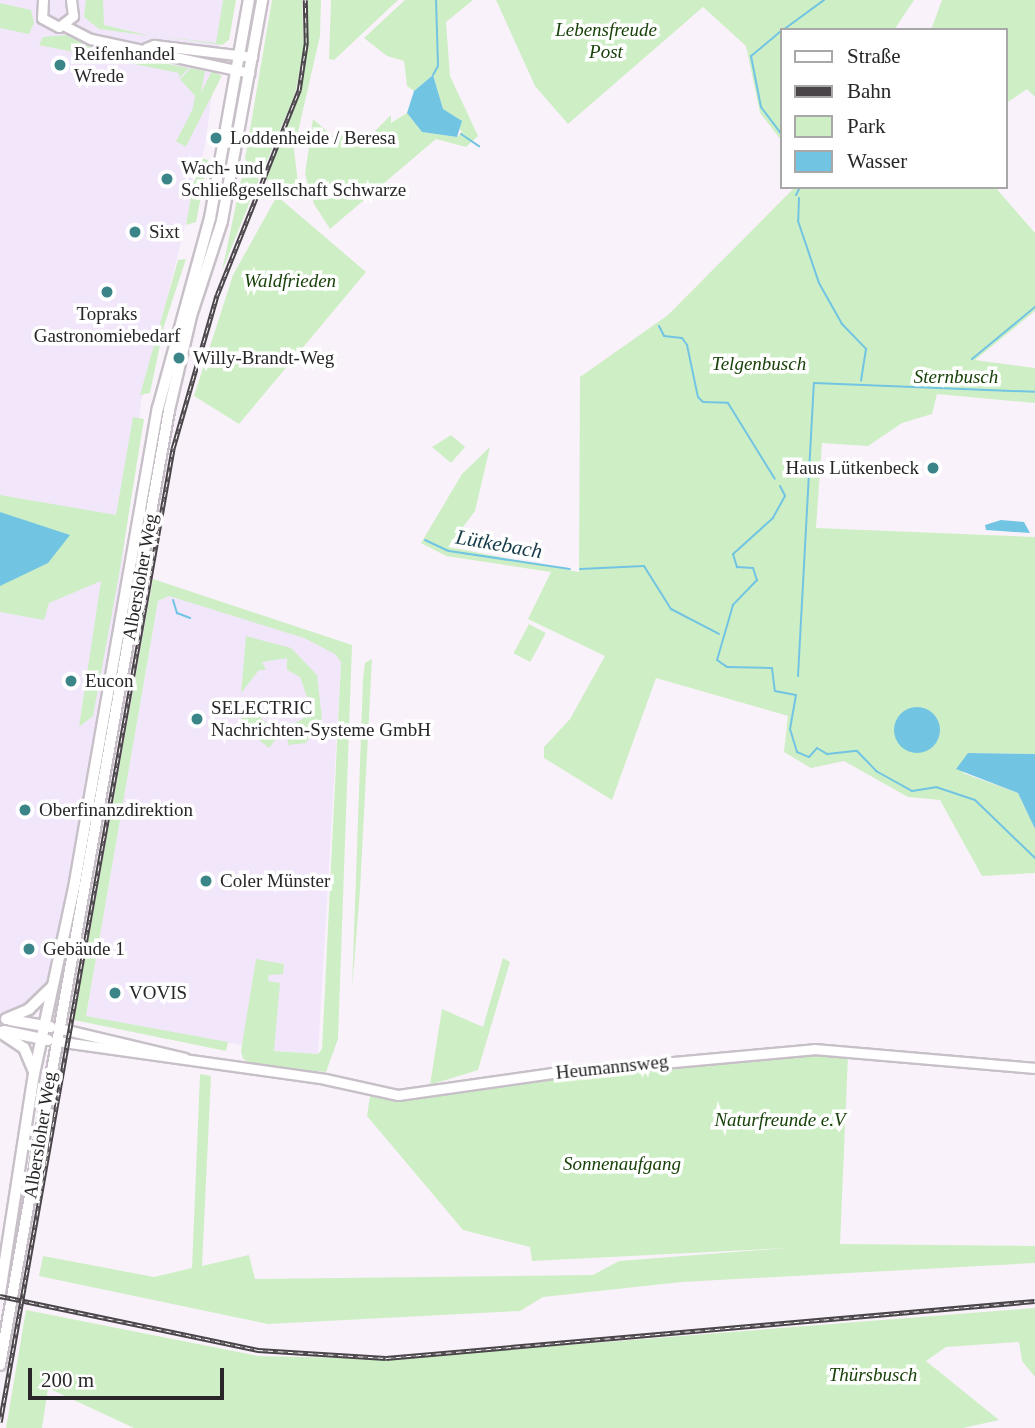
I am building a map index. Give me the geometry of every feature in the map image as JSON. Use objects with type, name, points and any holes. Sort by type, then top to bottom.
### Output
[{"type":"main road","name":"Albersloher Weg","points":[[0,1293],[34,1074],[158,408],[205,237],[249,0]]},
{"type":"main road","name":"Albersloher Weg","points":[[0,1365],[55,1041],[174,383],[218,241],[262,0]]},
{"type":"main road","points":[[3,1019],[29,1009],[52,986]]},
{"type":"main road","points":[[3,1019],[58,1028]]},
{"type":"main road","points":[[0,1031],[55,1041]]},
{"type":"main road","points":[[0,1031],[24,1048],[34,1074]]},
{"type":"street","points":[[29,0],[42,3],[46,23],[65,26],[98,38],[150,47],[252,57]]},
{"type":"street","points":[[71,0],[73,16],[98,38]]},
{"type":"street","points":[[65,26],[73,16]]},
{"type":"street","points":[[150,47],[249,74]]},
{"type":"street","name":"Heumannsweg","points":[[58,1028],[193,1061]]},
{"type":"street","name":"Heumannsweg","points":[[55,1041],[398,1095],[552,1073],[814,1049],[1035,1068]]},
{"type":"shaded area","points":[[0,0],[225,0],[205,146],[141,402],[113,645],[48,983],[22,1009],[0,1013]]},
{"type":"shaded area","points":[[169,595],[352,645],[341,662],[318,1054],[274,1051],[86,1016],[158,601]]},
{"type":"green space","points":[[86,0],[103,0],[104,25],[151,36],[99,29],[84,17]]},
{"type":"green space","points":[[223,0],[236,0],[229,40],[222,45],[157,36],[216,43]]},
{"type":"green space","points":[[272,0],[302,0],[304,46],[295,94],[261,175],[245,159]]},
{"type":"green space","points":[[307,0],[321,0],[320,36],[294,149],[300,201],[266,179],[302,89]]},
{"type":"green space","points":[[331,0],[398,0],[334,60],[329,59]]},
{"type":"green space","points":[[405,0],[473,0],[446,22],[450,76],[478,136],[466,147],[436,139],[330,229],[314,204],[305,174],[313,119],[335,138],[344,127],[363,143],[391,115],[391,123],[407,113],[422,132],[457,137],[462,132],[443,109],[433,75],[414,91],[407,86],[404,61],[387,56],[364,38]]},
{"type":"green space","name":"Lebensfreude Post","points":[[496,0],[914,0],[895,28],[780,28],[780,139],[760,113],[746,46],[703,7],[568,124],[535,86]]},
{"type":"green space","points":[[942,0],[1035,0],[1035,97],[1027,89],[1007,103],[1007,28],[932,28]]},
{"type":"green space","points":[[0,3],[31,10],[34,23],[29,34],[0,28]]},
{"type":"green space","points":[[66,35],[99,51],[189,68],[179,78],[179,73],[39,45],[43,37]]},
{"type":"green space","points":[[191,68],[205,71],[194,130],[189,130],[195,96],[180,79]]},
{"type":"green space","points":[[212,71],[222,76],[186,146],[176,141]]},
{"type":"green space","points":[[198,157],[208,160],[196,222],[186,225]]},
{"type":"green space","points":[[246,167],[259,179],[222,271],[243,171]]},
{"type":"green space","points":[[793,189],[997,189],[1035,233],[1035,311],[975,360],[1035,368],[1035,403],[937,394],[932,414],[902,423],[868,446],[822,443],[816,528],[1035,537],[1035,754],[968,753],[963,773],[1018,793],[1035,829],[1035,873],[982,876],[940,800],[908,797],[844,761],[811,768],[784,752],[788,716],[656,678],[612,800],[544,758],[544,747],[570,719],[605,656],[528,619],[551,572],[446,556],[421,543],[462,474],[490,447],[475,511],[448,547],[579,572],[580,377],[668,315]]},
{"type":"green space","name":"Waldfrieden","points":[[277,196],[366,272],[239,424],[194,396],[233,275]]},
{"type":"green space","points":[[186,259],[164,326],[150,393],[140,395],[178,260]]},
{"type":"green space","points":[[133,417],[144,419],[119,575],[93,716],[79,727],[101,581],[49,603],[44,620],[0,612],[0,495],[116,515]]},
{"type":"green space","points":[[451,435],[465,447],[451,463],[432,447]]},
{"type":"green space","points":[[153,579],[352,645],[338,1039],[326,1072],[257,1066],[243,1059],[241,1051],[256,959],[284,964],[283,974],[269,975],[268,981],[280,983],[274,1051],[318,1054],[322,1049],[341,662],[335,654],[304,638],[169,596],[158,601],[86,1016],[228,1042],[226,1051],[74,1020]]},
{"type":"green space","points":[[138,605],[140,606],[76,973],[73,972]]},
{"type":"green space","points":[[529,624],[546,633],[530,662],[514,653]]},
{"type":"green space","points":[[246,636],[291,648],[317,675],[322,718],[306,743],[288,745],[288,727],[304,718],[312,697],[307,697],[300,677],[287,670],[287,658],[262,662],[266,670],[259,670],[241,693]]},
{"type":"green space","points":[[372,659],[352,989],[363,679],[365,663]]},
{"type":"green space","points":[[253,710],[267,724],[285,727],[269,748],[242,726],[241,716]]},
{"type":"green space","points":[[503,958],[510,962],[478,1070],[430,1085],[442,1009],[483,1027]]},
{"type":"green space","points":[[769,1055],[848,1056],[840,1244],[1035,1246],[1035,1263],[682,1282],[543,1297],[520,1311],[268,1324],[39,1276],[43,1256],[154,1277],[192,1268],[200,1074],[211,1076],[202,1266],[249,1255],[255,1279],[593,1275],[619,1261],[788,1248],[532,1261],[530,1247],[463,1230],[367,1116],[370,1096],[404,1101],[552,1078]]},
{"type":"green space","name":"Thürsbusch","points":[[1035,1308],[1035,1377],[1022,1361],[1019,1342],[946,1347],[926,1361],[999,1420],[963,1428],[134,1428],[48,1388],[42,1428],[6,1428],[26,1310],[258,1356],[391,1359]]},
{"type":"water","points":[[433,75],[443,109],[462,121],[457,137],[422,132],[407,113],[414,91]]},
{"type":"water","points":[[0,512],[70,535],[48,563],[0,586]]},
{"type":"water","points":[[1001,520],[1024,522],[1030,533],[986,530],[985,525]]},
{"type":"water","points":[[917,707],[933,714],[940,730],[933,746],[917,753],[901,746],[894,730],[901,714]]},
{"type":"water","points":[[968,753],[1035,754],[1035,829],[1018,793],[956,769]]},
{"type":"waterway","points":[[433,75],[438,66],[436,0]]},
{"type":"waterway","points":[[786,28],[824,0]]},
{"type":"waterway","points":[[780,32],[751,56],[761,107],[780,133]]},
{"type":"waterway","points":[[461,134],[479,146]]},
{"type":"waterway","points":[[796,195],[799,189]]},
{"type":"waterway","points":[[799,198],[798,221],[819,283],[842,324],[866,349],[861,381]]},
{"type":"waterway","points":[[972,359],[1035,307]]},
{"type":"waterway","points":[[659,326],[664,336],[682,338],[687,345],[698,397],[703,402],[728,403],[775,479]]},
{"type":"waterway","points":[[798,676],[814,383],[1035,392]]},
{"type":"waterway","points":[[780,486],[785,496],[773,518],[733,554],[737,567],[753,568],[757,580],[733,605],[717,660],[727,667],[772,668],[775,691],[796,695],[790,729],[797,752],[809,757],[817,748],[827,754],[857,751],[876,771],[912,791],[936,787],[975,800],[1035,858]]},
{"type":"waterway","name":"Lütkebach","points":[[425,540],[449,551],[570,569]]},
{"type":"waterway","name":"Lütkebach","points":[[580,569],[644,566],[671,609],[719,634]]},
{"type":"waterway","points":[[173,600],[177,613],[190,618]]},
{"type":"railway","points":[[0,1422],[173,448],[217,295],[299,90],[306,43],[305,0]]},
{"type":"railway","points":[[0,1296],[258,1350],[386,1358],[1035,1301]]},
{"type":"place","name":"Reifenhandel Wrede","points":[[60,65]]},
{"type":"place","name":"Loddenheide / Beresa","points":[[216,138]]},
{"type":"place","name":"Wach- und Schließgesellschaft Schwarze","points":[[167,179]]},
{"type":"place","name":"Sixt","points":[[135,232]]},
{"type":"place","name":"Topraks Gastronomiebedarf","points":[[107,292]]},
{"type":"place","name":"Willy-Brandt-Weg","points":[[179,358]]},
{"type":"place","name":"Haus Lütkenbeck","points":[[933,468]]},
{"type":"place","name":"Eucon","points":[[71,681]]},
{"type":"place","name":"SELECTRIC Nachrichten-Systeme GmbH","points":[[197,719]]},
{"type":"place","name":"Oberfinanzdirektion","points":[[25,810]]},
{"type":"place","name":"Coler Münster","points":[[206,881]]},
{"type":"place","name":"Gebäude 1","points":[[29,949]]},
{"type":"place","name":"VOVIS","points":[[115,993]]},
{"type":"park label","name":"Telgenbusch","points":[[759,364]]},
{"type":"park label","name":"Sternbusch","points":[[956,377]]},
{"type":"park label","name":"Naturfreunde e.V","points":[[780,1120]]},
{"type":"park label","name":"Sonnenaufgang","points":[[622,1164]]}]
